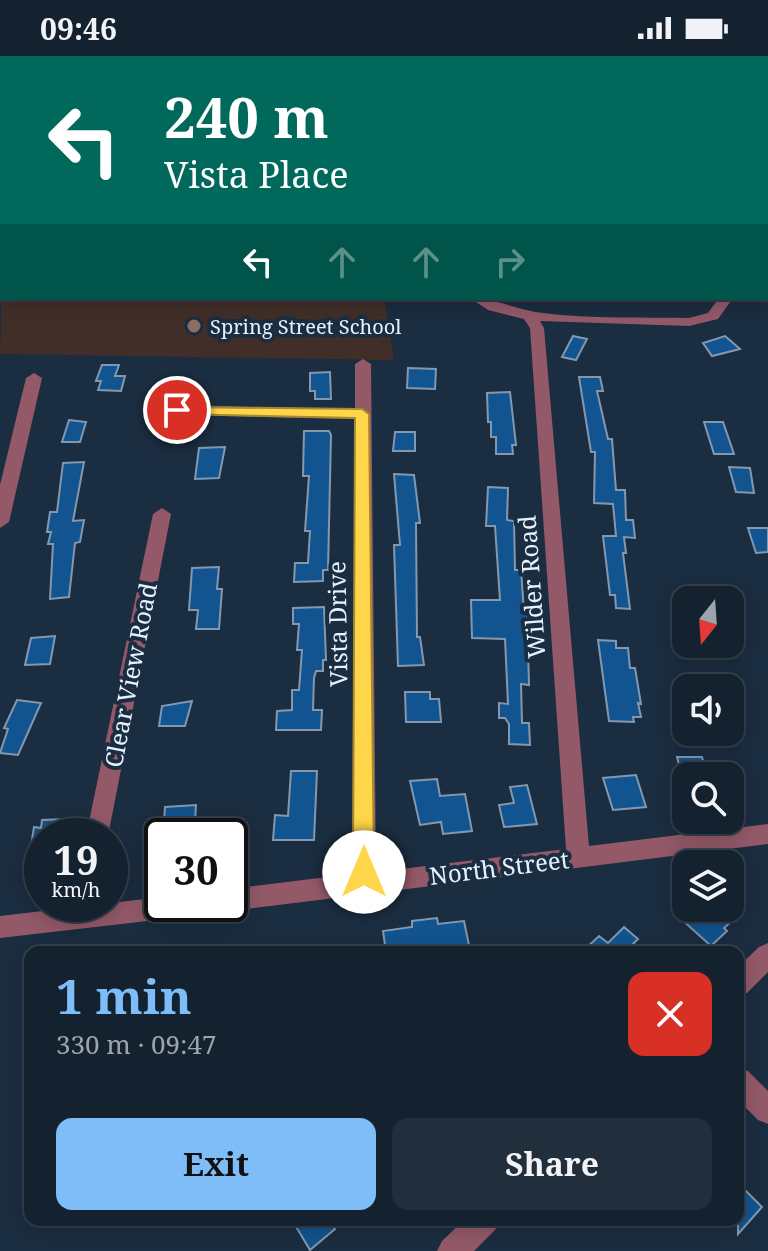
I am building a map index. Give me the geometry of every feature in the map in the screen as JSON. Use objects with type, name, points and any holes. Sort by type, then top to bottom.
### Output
[{"type":"street","points":[[481,300],[498,309],[530,317],[689,322],[713,316],[725,300]]},
{"type":"street","name":"Wilder Road","points":[[530,317],[537,328],[578,857]]},
{"type":"street","name":"Vista Drive","points":[[363,364],[364,884]]},
{"type":"street","points":[[0,522],[34,378]]},
{"type":"street","points":[[177,410],[362,414]]},
{"type":"street","name":"Clear View Road","points":[[101,818],[162,514]]},
{"type":"street","name":"North Street","points":[[248,898],[768,834]]},
{"type":"street","points":[[0,927],[26,922]]},
{"type":"street","points":[[744,978],[768,955]]},
{"type":"street","points":[[744,1087],[768,1110]]},
{"type":"street","points":[[452,1251],[479,1226]]},
{"type":"shaded area","name":"Spring Street School","points":[[2,300],[384,300],[394,360],[0,354]]},
{"type":"building","points":[[573,336],[587,339],[576,360],[562,357]]},
{"type":"building","points":[[725,336],[740,349],[712,356],[703,343]]},
{"type":"building","points":[[102,365],[119,365],[115,376],[125,376],[121,391],[98,390],[101,381],[96,381]]},
{"type":"building","points":[[408,368],[436,369],[435,389],[407,388]]},
{"type":"building","points":[[330,372],[331,399],[315,399],[315,391],[310,391],[310,373]]},
{"type":"building","points":[[579,377],[600,377],[603,391],[597,391],[608,439],[612,439],[616,490],[625,490],[626,520],[633,520],[635,538],[624,537],[626,553],[623,553],[630,609],[616,608],[615,595],[610,595],[603,536],[616,536],[613,504],[594,503],[595,452],[591,452]]},
{"type":"building","points":[[510,392],[516,445],[512,445],[513,454],[496,454],[496,437],[491,437],[491,422],[488,422],[487,393]]},
{"type":"building","points":[[69,420],[86,422],[80,442],[62,442]]},
{"type":"building","points":[[704,422],[723,422],[734,454],[714,454]]},
{"type":"building","points":[[304,431],[329,431],[331,435],[328,570],[323,570],[323,581],[294,582],[295,563],[308,563],[310,531],[305,531],[309,476],[303,476]]},
{"type":"building","points":[[395,432],[415,432],[415,451],[393,451]]},
{"type":"building","points":[[225,447],[219,478],[195,479],[199,448]]},
{"type":"building","points":[[84,462],[73,521],[84,520],[80,542],[75,543],[69,597],[50,599],[53,544],[48,544],[51,532],[47,532],[50,512],[57,512],[63,463]]},
{"type":"building","points":[[729,467],[750,468],[754,493],[736,492]]},
{"type":"building","points":[[394,474],[414,475],[420,523],[416,523],[417,637],[420,637],[424,665],[398,666],[394,545],[400,545]]},
{"type":"building","points":[[488,487],[508,488],[507,520],[514,521],[515,570],[521,570],[524,611],[527,611],[529,685],[521,684],[522,723],[529,723],[530,745],[509,744],[509,724],[505,718],[499,718],[499,703],[508,704],[505,639],[472,638],[471,600],[500,600],[495,526],[486,526]]},
{"type":"building","points":[[748,528],[768,528],[768,552],[756,553]]},
{"type":"building","points":[[219,567],[217,589],[222,589],[219,629],[196,629],[198,610],[189,610],[192,568]]},
{"type":"building","points":[[324,607],[326,660],[323,660],[323,671],[316,671],[314,678],[313,710],[322,710],[321,730],[276,730],[277,711],[292,710],[292,690],[299,690],[302,650],[297,650],[299,624],[293,624],[293,608]]},
{"type":"building","points":[[55,636],[50,664],[25,665],[31,638]]},
{"type":"building","points":[[598,640],[616,641],[616,648],[628,648],[630,668],[635,668],[641,704],[638,703],[641,717],[633,717],[634,722],[609,721]]},
{"type":"building","points":[[405,692],[430,692],[430,699],[439,699],[441,722],[406,722]]},
{"type":"building","points":[[17,700],[41,703],[18,755],[0,753],[8,729],[4,728]]},
{"type":"building","points":[[192,701],[185,726],[159,726],[162,706]]},
{"type":"building","points":[[677,757],[702,757],[703,762],[678,762]]},
{"type":"building","points":[[291,771],[317,771],[314,840],[273,840],[275,815],[288,816]]},
{"type":"building","points":[[636,775],[646,807],[613,810],[603,778]]},
{"type":"building","points":[[437,779],[440,796],[465,794],[472,831],[443,834],[441,822],[420,825],[410,781]]},
{"type":"building","points":[[527,785],[537,824],[504,827],[499,805],[514,803],[510,787]]},
{"type":"building","points":[[196,805],[195,818],[164,818],[165,807]]},
{"type":"building","points":[[437,918],[438,924],[464,921],[469,946],[385,946],[383,931],[412,927],[412,921]]},
{"type":"building","points":[[684,922],[731,922],[724,928],[727,931],[711,946]]},
{"type":"building","points":[[624,927],[638,939],[631,946],[588,946],[599,936],[608,943]]},
{"type":"building","points":[[744,1189],[762,1207],[738,1234],[738,1226],[744,1226]]},
{"type":"building","points":[[296,1226],[333,1226],[335,1229],[310,1250]]},
{"type":"place","name":"Spring Street School","points":[[194,326]]},
{"type":"route","points":[[177,410],[362,414],[364,872]]}]
